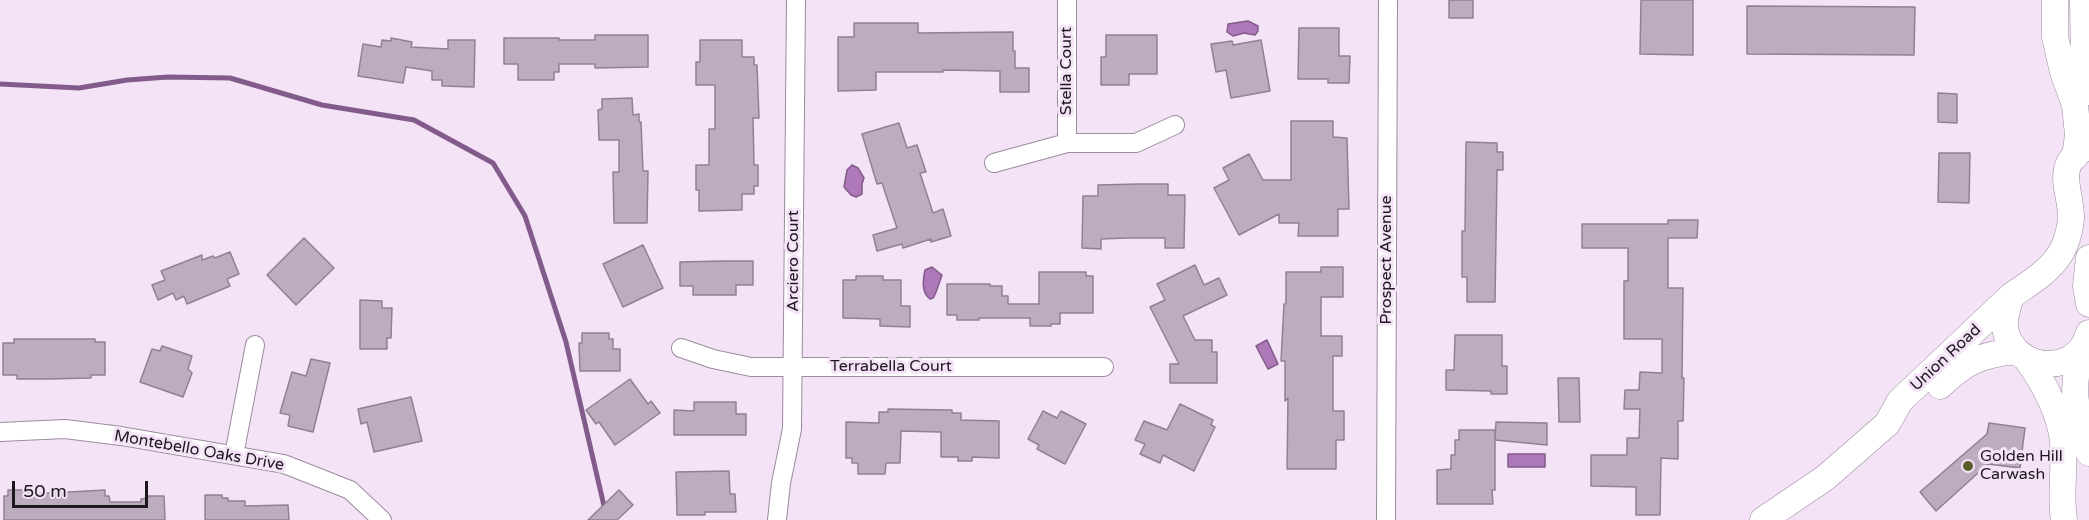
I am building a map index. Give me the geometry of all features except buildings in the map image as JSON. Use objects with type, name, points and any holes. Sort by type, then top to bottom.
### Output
[{"type":"main road","points":[[2055,12],[2068,12],[2074,0]]},
{"type":"main road","points":[[2084,0],[2084,67],[2089,92]]},
{"type":"main road","points":[[2055,12],[2067,30],[2078,75],[2089,92]]},
{"type":"main road","name":"Union Road","points":[[1763,520],[1825,478],[1887,424],[1900,401],[2011,296],[2044,272],[2061,254],[2071,219],[2065,180],[2068,167],[2082,152],[2075,105],[2063,72],[2055,37],[2055,12]]},
{"type":"main road","points":[[2089,258],[2086,286],[2089,304]]},
{"type":"main road","points":[[2011,296],[2005,326],[2007,337],[2036,372],[2052,404],[2063,440],[2062,505],[2064,520]]},
{"type":"main road","points":[[2086,340],[2076,372],[2074,404],[2089,453]]},
{"type":"main road","name":"Union Road","points":[[1887,424],[1906,418],[1958,369],[1968,363],[1985,356],[2022,356],[2055,364],[2067,360],[2086,340]]},
{"type":"street","name":"Arciero Court","points":[[777,520],[781,483],[792,429],[796,0]]},
{"type":"street","name":"Stella Court","points":[[1067,0],[1067,143]]},
{"type":"street","name":"Prospect Avenue","points":[[1386,520],[1388,0]]},
{"type":"street","points":[[994,163],[1067,143],[1136,143],[1175,125]]},
{"type":"street","points":[[234,455],[255,345]]},
{"type":"street","name":"Terrabella Court","points":[[681,348],[713,360],[751,367],[1104,367]]},
{"type":"street","name":"Montebello Oaks Drive","points":[[0,432],[65,429],[284,464],[350,490],[382,520]]},
{"type":"shaded area","points":[[1248,21],[1258,26],[1255,35],[1244,33],[1233,36],[1227,32],[1228,24]]},
{"type":"shaded area","points":[[852,165],[858,168],[864,178],[862,194],[856,197],[844,187],[847,170]]},
{"type":"shaded area","points":[[932,267],[942,275],[933,298],[930,299],[925,293],[923,282],[925,270]]},
{"type":"shaded area","points":[[1267,340],[1278,364],[1268,369],[1256,346]]},
{"type":"shaded area","points":[[1508,454],[1545,454],[1545,467],[1508,467]]},
{"type":"waterway","points":[[0,84],[79,88],[127,80],[168,77],[230,78],[322,105],[414,120],[493,163],[525,216],[566,342],[604,506],[611,520]]},
{"type":"place","name":"Golden Hill Carwash","points":[[1968,466]]}]
